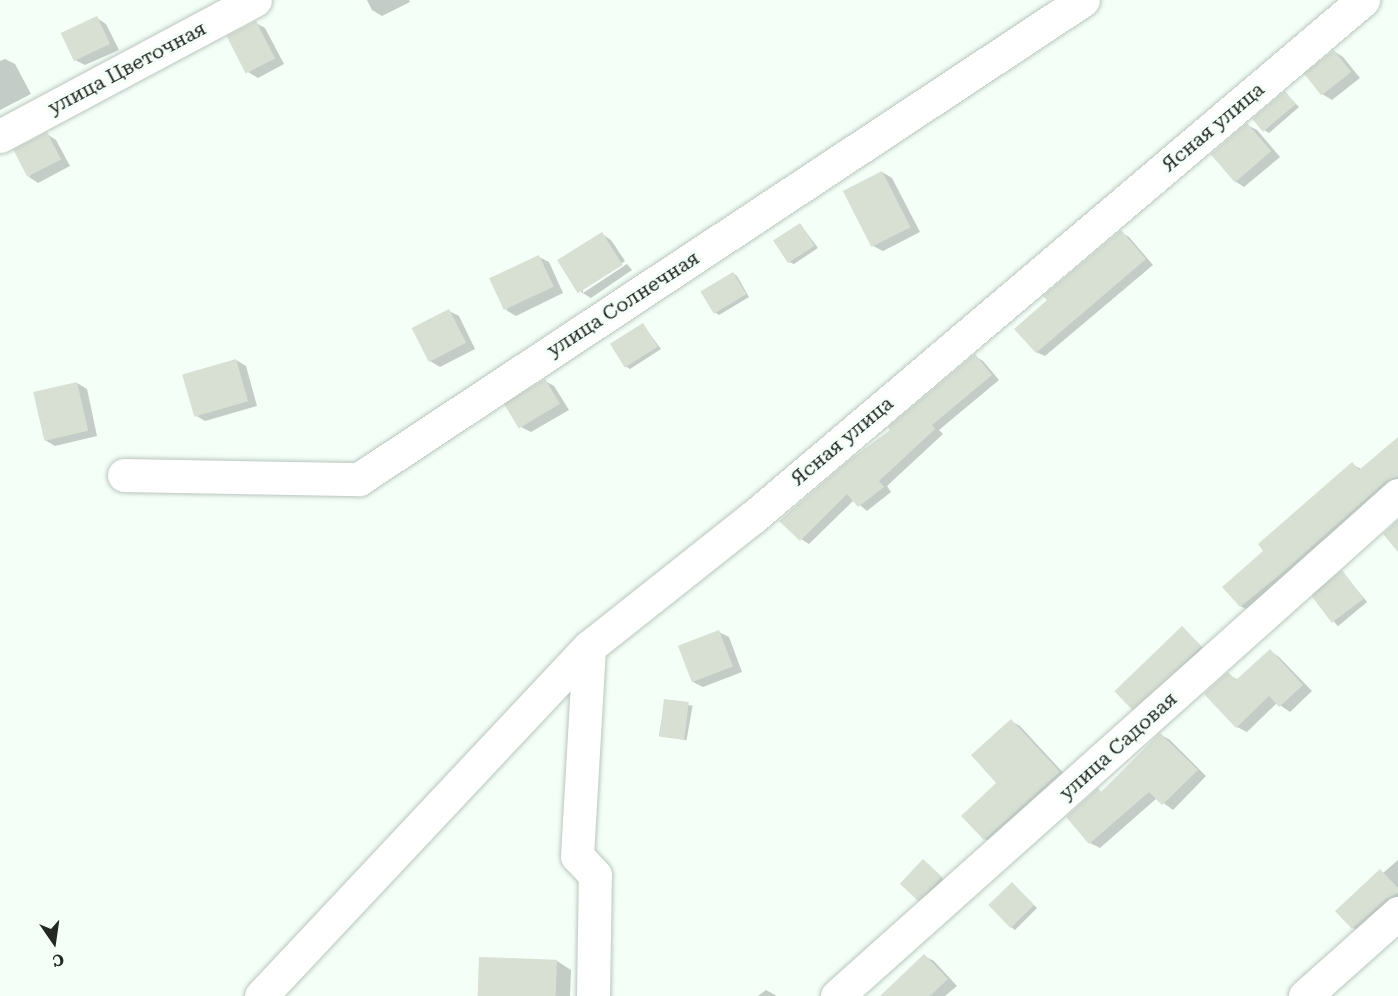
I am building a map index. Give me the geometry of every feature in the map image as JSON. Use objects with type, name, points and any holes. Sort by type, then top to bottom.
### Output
[{"type":"street","name":"улица Цветочная","points":[[0,135],[255,0]]},
{"type":"street","name":"улица Солнечная","points":[[124,475],[359,479],[1083,0]]},
{"type":"street","name":"Ясная улица","points":[[261,996],[589,646],[752,518],[1364,0]]},
{"type":"street","name":"улица Садовая","points":[[837,996],[1398,495]]},
{"type":"street","points":[[589,646],[577,856],[595,874],[593,996]]},
{"type":"street","points":[[1305,996],[1398,913]]},
{"type":"building","points":[[97,16],[110,44],[74,61],[61,33]]},
{"type":"building","points":[[256,21],[275,58],[246,73],[227,36]]},
{"type":"building","points":[[1334,50],[1351,72],[1321,95],[1304,73]]},
{"type":"building","points":[[1285,91],[1296,104],[1263,132],[1252,119]]},
{"type":"building","points":[[1247,123],[1271,151],[1235,182],[1211,154]]},
{"type":"building","points":[[47,132],[61,160],[27,177],[13,149]]},
{"type":"building","points":[[882,171],[911,227],[871,247],[843,191]]},
{"type":"building","points":[[800,223],[815,246],[788,263],[773,240]]},
{"type":"building","points":[[1121,230],[1146,259],[1036,353],[1014,329],[1047,300],[1043,296]]},
{"type":"building","points":[[602,232],[623,265],[578,293],[557,260]]},
{"type":"building","points":[[539,255],[554,287],[504,310],[489,278]]},
{"type":"building","points":[[733,272],[746,294],[714,314],[700,292]]},
{"type":"building","points":[[449,309],[466,343],[429,362],[412,328]]},
{"type":"building","points":[[643,323],[658,347],[625,367],[610,344]]},
{"type":"building","points":[[975,354],[992,375],[932,425],[935,429],[879,481],[884,487],[858,507],[847,494],[800,541],[779,521],[847,462],[890,430],[888,427]]},
{"type":"building","points":[[236,359],[248,401],[194,417],[182,374]]},
{"type":"building","points":[[545,379],[560,404],[519,429],[504,404]]},
{"type":"building","points":[[77,382],[88,431],[44,441],[33,392]]},
{"type":"building","points":[[1398,437],[1398,477],[1386,481],[1240,607],[1222,587],[1263,551],[1258,544],[1352,462],[1359,470]]},
{"type":"building","points":[[1398,520],[1398,552],[1383,534]]},
{"type":"building","points":[[1342,570],[1364,599],[1332,623],[1310,594]]},
{"type":"building","points":[[1182,626],[1201,646],[1134,711],[1114,691]]},
{"type":"building","points":[[719,630],[733,666],[692,682],[678,646]]},
{"type":"building","points":[[1270,649],[1303,685],[1279,707],[1269,696],[1236,728],[1204,694],[1228,672],[1236,680]]},
{"type":"building","points":[[664,699],[689,702],[684,740],[659,737]]},
{"type":"building","points":[[1011,719],[1060,772],[984,840],[961,816],[996,783],[971,755]]},
{"type":"building","points":[[1160,733],[1198,770],[1162,805],[1149,792],[1089,844],[1066,817],[1098,788],[1101,792]]},
{"type":"building","points":[[923,859],[942,877],[919,902],[900,884]]},
{"type":"building","points":[[1380,869],[1398,888],[1398,893],[1386,899],[1352,929],[1335,911]]},
{"type":"building","points":[[1012,882],[1034,905],[1010,928],[988,905]]},
{"type":"building","points":[[924,954],[948,979],[930,996],[880,996]]},
{"type":"building","points":[[479,957],[557,960],[556,996],[478,996]]}]
